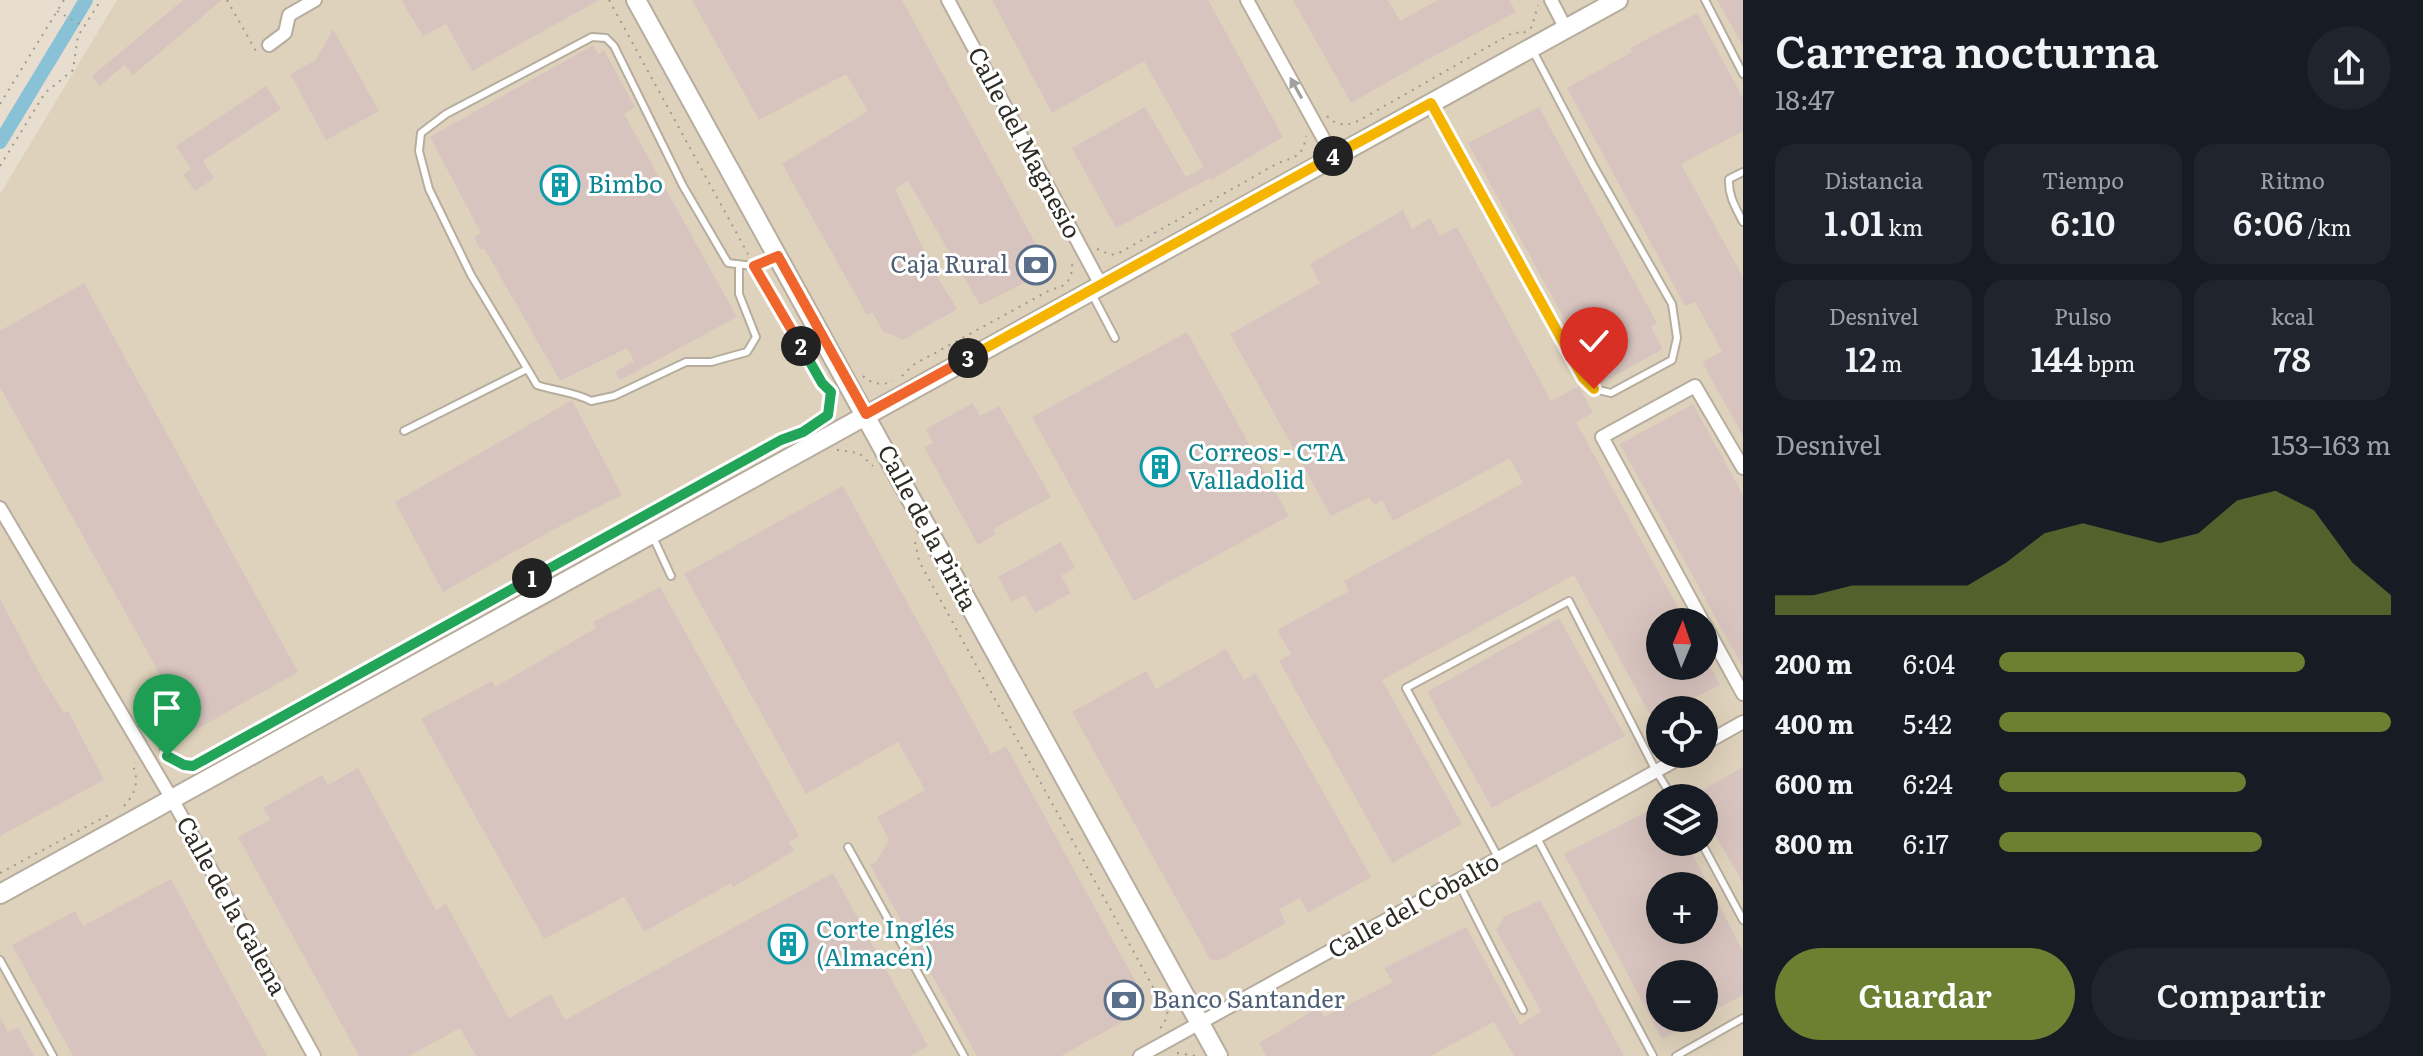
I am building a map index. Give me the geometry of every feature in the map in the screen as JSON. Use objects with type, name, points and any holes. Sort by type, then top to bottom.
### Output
[{"type":"street","points":[[269,45],[285,33],[289,15],[315,0]]},
{"type":"street","name":"Calle de la Pirita","points":[[636,0],[1218,1056]]},
{"type":"street","name":"Calle del Magnesio","points":[[948,0],[1096,288]]},
{"type":"street","points":[[1247,0],[1333,156]]},
{"type":"street","points":[[1551,0],[1566,29]]},
{"type":"street","points":[[0,894],[1618,0]]},
{"type":"street","points":[[1696,608],[1602,437],[1695,386],[1743,468]]},
{"type":"street","name":"Calle de la Galena","points":[[0,508],[172,799],[314,1056]]},
{"type":"street","points":[[1718,648],[1743,694]]},
{"type":"street","points":[[1718,736],[1743,723]]},
{"type":"street","name":"Calle del Cobalto","points":[[1140,1056],[1661,768]]},
{"type":"lane","points":[[1705,0],[1743,74]]},
{"type":"lane","points":[[739,266],[739,294],[756,337],[747,352],[711,362],[686,362],[614,396],[591,401],[537,385],[471,275],[429,189],[419,151],[421,133],[446,114],[592,37],[606,38],[614,46],[683,186],[728,263],[754,266],[778,256]]},
{"type":"lane","points":[[1431,103],[1583,378],[1594,389],[1611,393],[1672,360],[1677,338],[1672,304],[1593,165],[1532,48]]},
{"type":"lane","points":[[1743,172],[1729,179],[1728,184],[1729,195],[1743,222]]},
{"type":"lane","points":[[1096,288],[1115,338]]},
{"type":"lane","points":[[404,431],[527,369]]},
{"type":"lane","points":[[651,533],[671,576]]},
{"type":"lane","points":[[1499,859],[1406,688],[1569,601],[1664,784]]},
{"type":"lane","points":[[1537,838],[1653,1056]]},
{"type":"lane","points":[[848,847],[964,1056]]},
{"type":"lane","points":[[1709,856],[1743,920]]},
{"type":"lane","points":[[1458,882],[1523,1010]]},
{"type":"lane","points":[[0,960],[53,1056]]},
{"type":"lane","points":[[1676,1056],[1743,1018]]},
{"type":"path","points":[[0,104],[64,0]]},
{"type":"path","points":[[0,166],[45,93],[73,70],[78,36],[101,0]]},
{"type":"path","points":[[227,0],[256,52],[269,45]]},
{"type":"path","points":[[609,0],[754,266],[822,383],[831,392],[828,415],[817,424]]},
{"type":"path","points":[[1324,114],[1337,124],[1351,124],[1514,32],[1522,34],[1532,27],[1537,16],[1537,0]]},
{"type":"path","points":[[57,11],[84,27]]},
{"type":"path","points":[[1091,244],[1103,253],[1111,255],[1121,252],[1278,163],[1295,159],[1304,146],[1306,136]]},
{"type":"path","points":[[860,373],[867,380],[886,384],[900,378],[913,365],[1052,289],[1060,288],[1068,282],[1072,273],[1070,255]]},
{"type":"path","points":[[162,748],[174,761],[193,766],[781,440],[803,432]]},
{"type":"path","points":[[838,451],[859,453],[874,467]]},
{"type":"path","points":[[914,539],[919,561],[1130,946],[1153,987],[1163,993],[1168,1005],[1167,1020],[1158,1031]]},
{"type":"path","points":[[0,873],[104,815],[119,811],[133,797],[137,785],[133,765]]},
{"type":"path","points":[[1170,1053],[1196,1056]]},
{"type":"shaded area","points":[[117,0],[1743,0],[1743,1056],[0,1056],[0,194]]},
{"type":"building","points":[[183,0],[222,0],[133,75],[124,65],[100,86],[92,76]]},
{"type":"building","points":[[401,0],[599,0],[472,71],[446,24],[423,36]]},
{"type":"building","points":[[692,0],[902,0],[1050,270],[980,305],[908,181],[895,189],[936,275],[957,309],[903,340],[883,331],[872,312],[867,315],[782,164],[868,111],[846,74],[759,120]]},
{"type":"building","points":[[992,0],[1208,0],[1283,137],[1211,180],[1116,228],[1072,148],[1145,107],[1186,177],[1204,167],[1144,61],[1052,113]]},
{"type":"building","points":[[1293,0],[1388,0],[1400,21],[1438,0],[1509,0],[1516,12],[1351,103]]},
{"type":"building","points":[[1717,0],[1743,0],[1743,46]]},
{"type":"building","points":[[1697,13],[1743,98],[1743,131],[1681,164],[1743,277],[1743,436],[1702,362],[1722,351],[1695,302],[1685,306],[1567,88],[1632,52],[1630,48]]},
{"type":"building","points":[[333,29],[379,111],[326,140],[290,74],[316,60]]},
{"type":"building","name":"Bimbo","points":[[593,45],[598,54],[604,50],[635,107],[624,114],[737,317],[620,380],[615,372],[634,361],[627,348],[560,381],[484,248],[481,250],[474,237],[481,233],[430,137]]},
{"type":"building","points":[[266,86],[281,109],[203,161],[214,178],[195,191],[183,174],[191,169],[176,146]]},
{"type":"building","points":[[1539,107],[1657,323],[1651,327],[1663,349],[1600,384],[1468,143]]},
{"type":"building","points":[[1403,210],[1412,229],[1430,218],[1440,236],[1457,227],[1551,401],[1579,386],[1593,413],[1576,422],[1678,608],[1646,608],[1646,680],[1717,680],[1720,685],[1698,696],[1646,696],[1646,707],[1574,575],[1382,680],[1462,824],[1392,863],[1279,661],[1291,654],[1277,630],[1349,591],[1344,581],[1523,483],[1510,458],[1393,521],[1382,500],[1374,505],[1369,497],[1331,516],[1230,334],[1320,283],[1310,264]]},
{"type":"building","points":[[84,283],[298,672],[192,732],[0,387],[0,331]]},
{"type":"building","name":"Correos - CTA Valladolid","points":[[1187,332],[1289,516],[1134,601],[1032,417]]},
{"type":"building","points":[[572,400],[622,495],[443,592],[395,502]]},
{"type":"building","points":[[973,403],[980,416],[999,406],[1051,497],[993,529],[996,534],[978,545],[924,447],[933,443],[926,429]]},
{"type":"building","points":[[1693,404],[1743,495],[1743,667],[1718,622],[1718,608],[1710,608],[1620,444]]},
{"type":"building","points":[[843,486],[991,754],[1006,746],[1144,997],[1131,1017],[1061,1056],[977,1056],[870,865],[876,862],[889,840],[877,817],[925,790],[898,742],[806,794],[684,574]]},
{"type":"building","points":[[1061,542],[1075,568],[1061,576],[1071,593],[1035,613],[1025,595],[1012,602],[998,577]]},
{"type":"building","points":[[660,587],[799,836],[789,842],[794,851],[733,887],[731,883],[644,932],[624,897],[544,939],[421,719],[492,681],[495,687],[596,628],[593,622]]},
{"type":"building","points":[[0,599],[42,678],[64,713],[68,711],[104,780],[0,836]]},
{"type":"building","points":[[1559,618],[1625,736],[1492,808],[1427,692]]},
{"type":"building","points":[[1226,649],[1244,680],[1256,673],[1371,877],[1308,913],[1300,898],[1279,909],[1286,923],[1218,961],[1210,959],[1072,712],[1146,671],[1156,689]]},
{"type":"building","points":[[1743,767],[1743,883],[1718,840],[1718,784],[1713,784]]},
{"type":"building","points":[[358,768],[436,910],[446,904],[509,1018],[551,994],[565,1020],[833,873],[928,1046],[910,1056],[476,1056],[460,1028],[409,1056],[359,1056],[238,837],[270,820],[263,808],[322,775],[328,785]]},
{"type":"building","points":[[1646,812],[1646,856],[1693,856],[1702,872],[1646,872],[1646,944],[1718,944],[1718,903],[1743,951],[1743,995],[1718,1008],[1718,960],[1646,960],[1646,1009],[1564,854]]},
{"type":"building","points":[[171,879],[267,1056],[73,1056],[12,945],[75,911],[83,926]]},
{"type":"building","points":[[1540,900],[1624,1056],[1514,1056],[1494,1022],[1430,1056],[1267,1056],[1259,1043],[1319,1007],[1324,1017],[1393,982],[1384,968],[1466,927],[1520,1025],[1541,1011],[1496,930],[1504,917]]},
{"type":"building","points":[[0,1017],[8,1032],[18,1027],[34,1056],[0,1056]]},
{"type":"building","points":[[1658,1032],[1675,1032],[1662,1039]]},
{"type":"waterway","points":[[0,142],[86,0]]},
{"type":"place","name":"Bimbo","points":[[560,185]]},
{"type":"place","name":"Caja Rural","points":[[1036,265]]},
{"type":"place","name":"Correos - CTA Valladolid","points":[[1160,467]]},
{"type":"place","name":"Corte Inglés (Almacén)","points":[[788,944]]},
{"type":"place","name":"Banco Santander","points":[[1124,1000]]},
{"type":"route","points":[[167,756],[193,766],[781,440],[803,432],[828,415],[831,392],[822,383],[754,266],[778,256],[866,414],[1431,103],[1583,378],[1594,389]]}]
